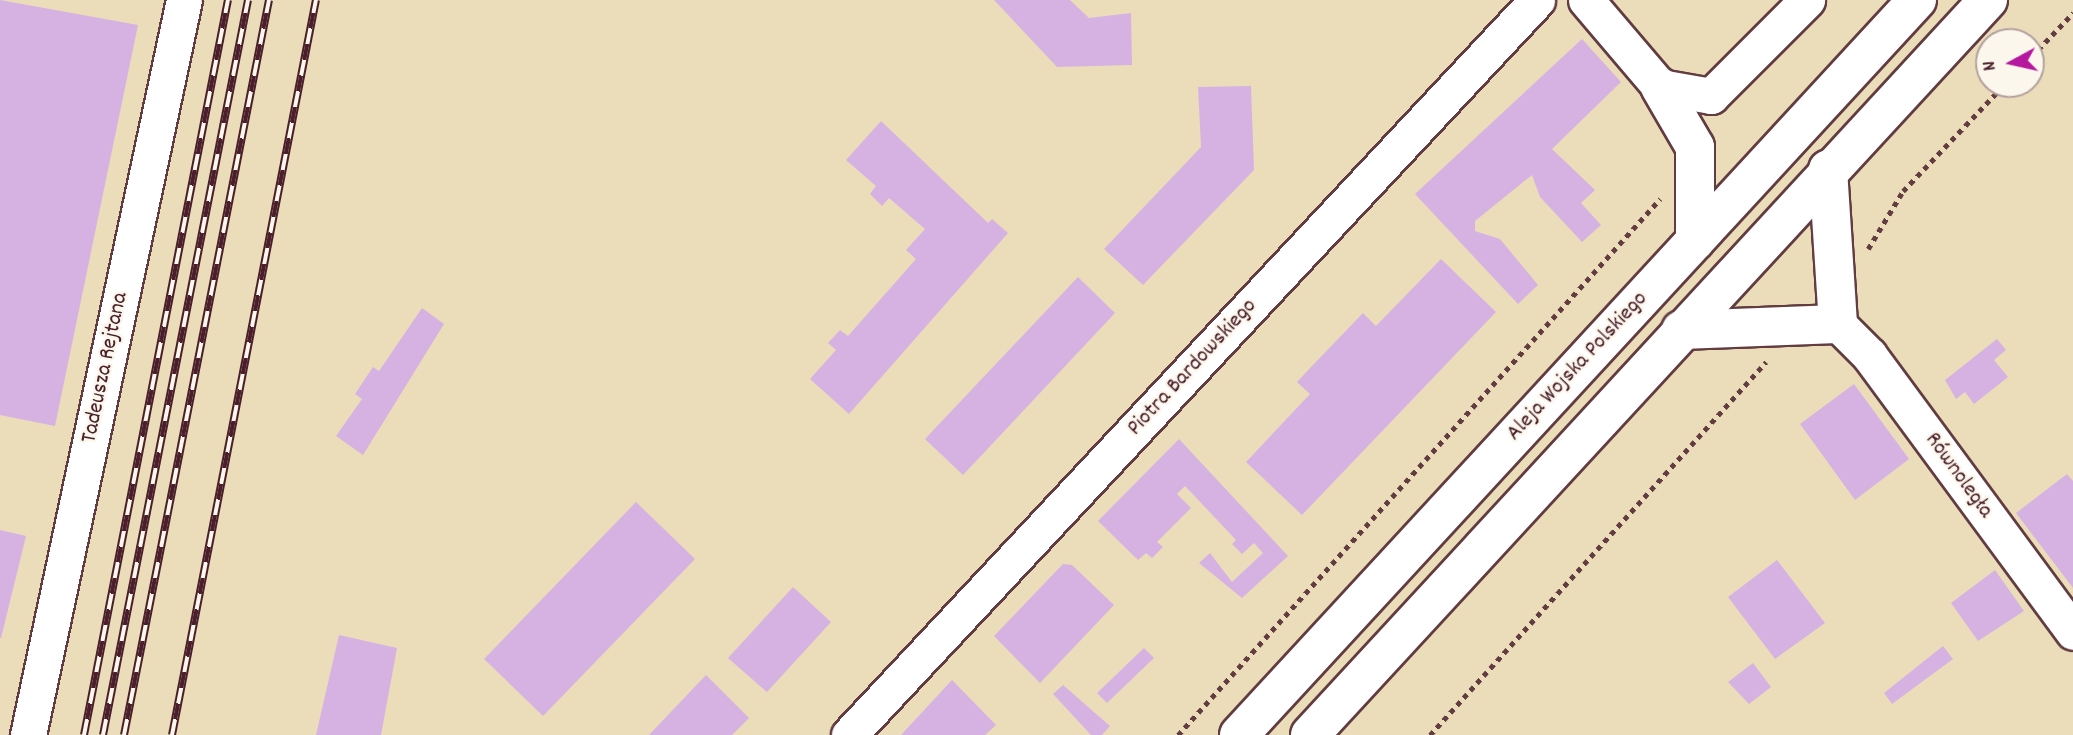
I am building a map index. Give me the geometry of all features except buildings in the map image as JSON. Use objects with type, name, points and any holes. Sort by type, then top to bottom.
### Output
[{"type":"main road","name":"Aleja Wojska Polskiego","points":[[1239,735],[1917,0]]},
{"type":"main road","points":[[1311,735],[1828,169],[1988,0]]},
{"type":"main road","points":[[1660,87],[1695,147],[1695,242]]},
{"type":"main road","points":[[1681,330],[1838,324],[1828,169]]},
{"type":"street","name":"Tadeusza Rejtana","points":[[28,735],[184,0]]},
{"type":"street","name":"Piotra Bardowskiego","points":[[849,735],[1537,0]]},
{"type":"street","points":[[1586,0],[1660,87],[1710,96]]},
{"type":"street","points":[[1688,131],[1710,96],[1807,0]]},
{"type":"street","name":"Równoległa","points":[[1838,324],[1869,355],[2073,632]]},
{"type":"path","points":[[2045,42],[2073,13]]},
{"type":"path","points":[[1834,268],[1856,264],[1865,255],[1903,191],[1992,98]]},
{"type":"path","points":[[1178,735],[1660,199],[1664,187]]},
{"type":"path","points":[[1430,735],[1781,346],[1785,325]]},
{"type":"railway","points":[[84,735],[228,0]]},
{"type":"railway","points":[[103,735],[248,0]]},
{"type":"railway","points":[[124,735],[269,0]]},
{"type":"railway","points":[[172,735],[316,0]]}]
